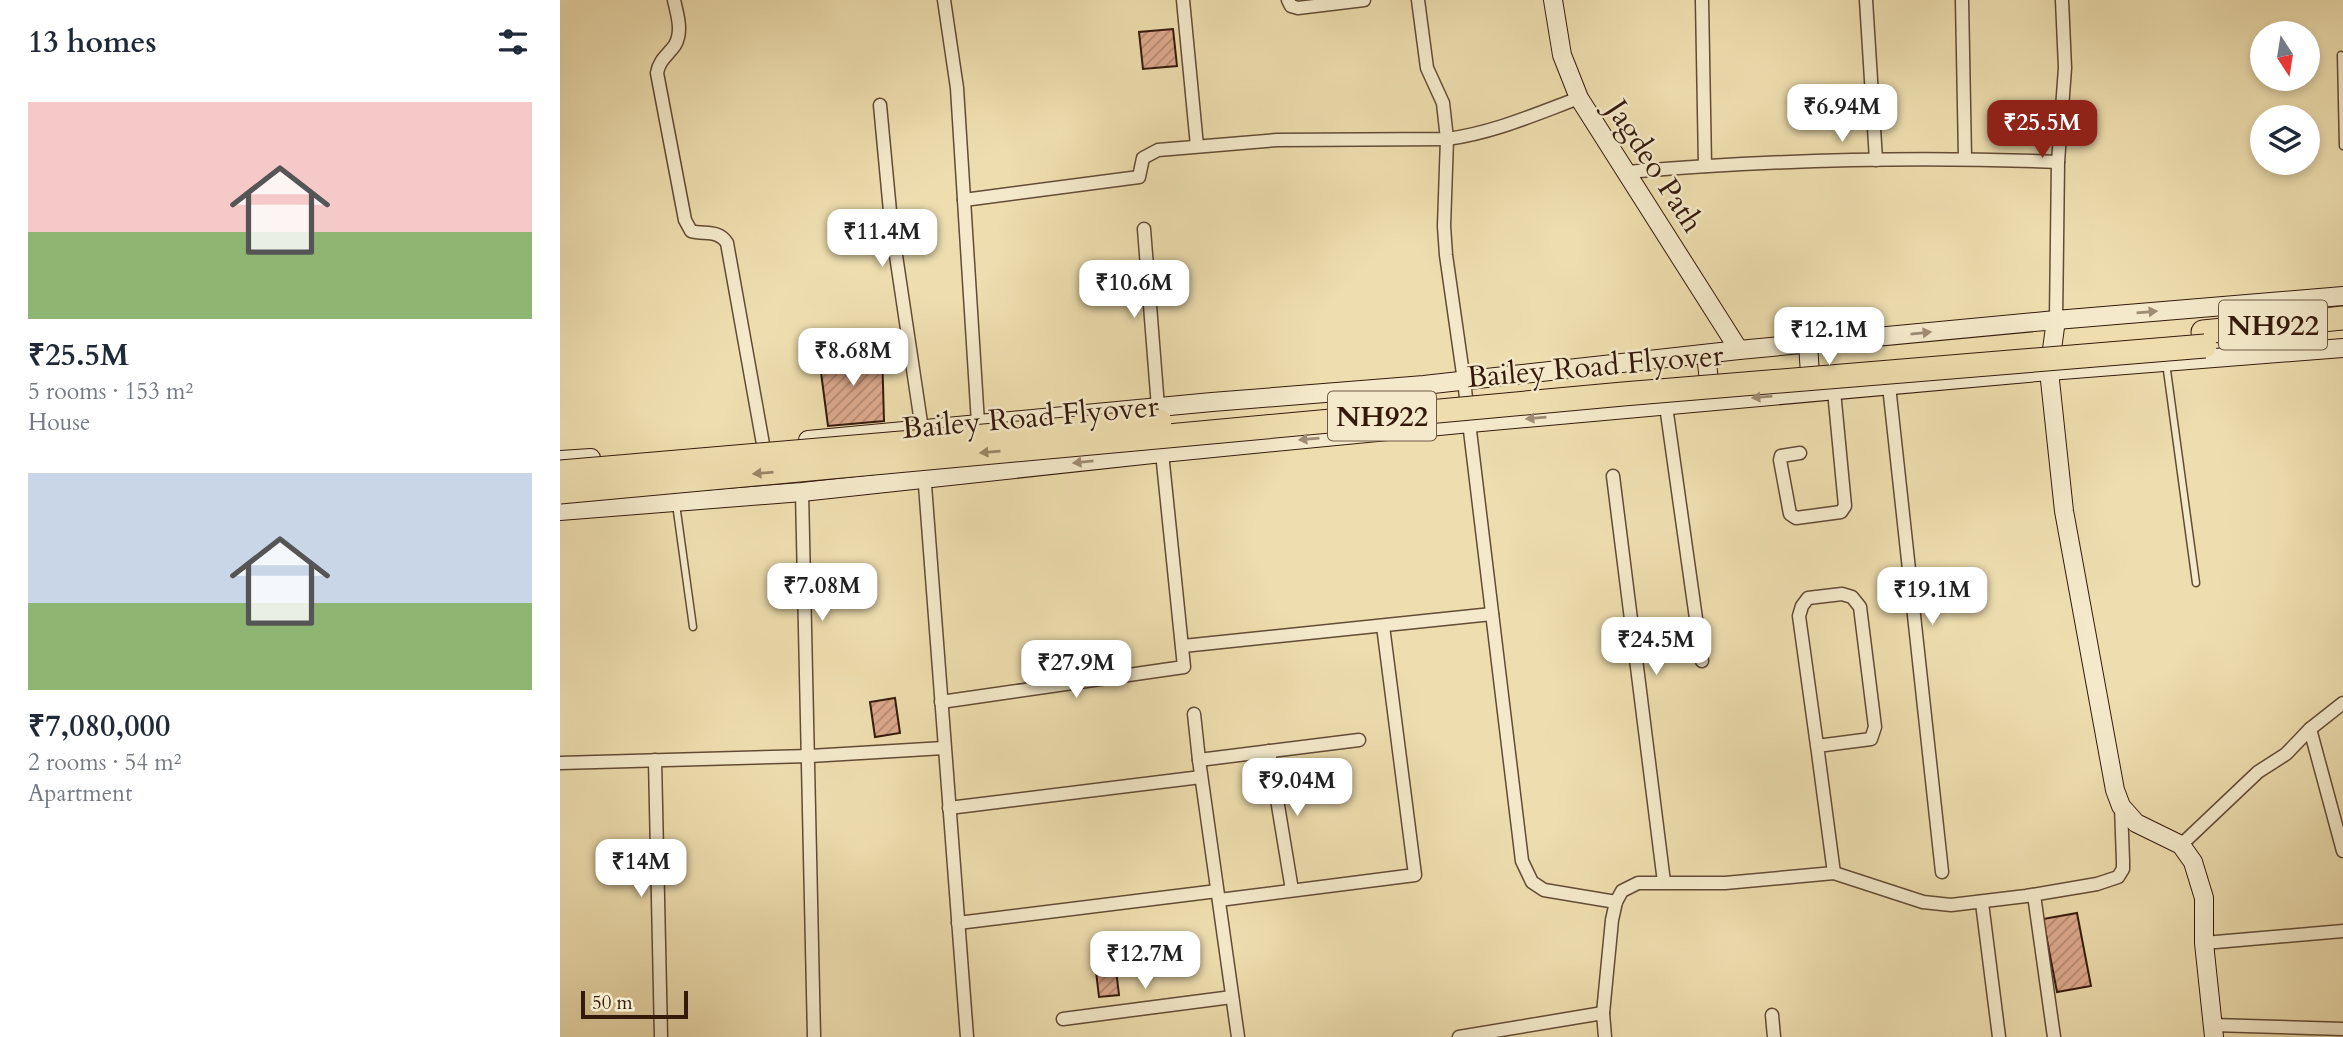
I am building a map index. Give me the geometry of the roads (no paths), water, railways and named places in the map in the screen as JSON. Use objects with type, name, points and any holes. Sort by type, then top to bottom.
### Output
[{"type":"highway","name":"Bailey Road Flyover","points":[[560,492],[2204,339],[2343,318]]},
{"type":"highway","name":"Bailey Road Flyover","points":[[560,472],[2204,339],[2343,332]]},
{"type":"main road","name":"Jagdeo Path","points":[[1553,0],[1562,55],[1579,98],[1740,350]]},
{"type":"main road","points":[[560,460],[1464,381],[1740,350],[2343,296]]},
{"type":"main road","points":[[2056,320],[2049,371],[2064,511],[2115,790],[2121,806],[2136,824],[2181,845],[2193,862],[2204,898],[2204,943],[2213,1031]]},
{"type":"main road","points":[[1808,344],[1811,393]]},
{"type":"main road","points":[[560,511],[802,492],[1162,453],[1666,406],[2049,371],[2343,348]]},
{"type":"main road","points":[[1706,354],[1711,402]]},
{"type":"street","points":[[674,0],[678,38],[659,65],[657,73],[685,220],[691,231],[715,233],[727,243],[763,444]]},
{"type":"street","points":[[944,0],[957,88],[978,423]]},
{"type":"street","points":[[1183,0],[1197,146]]},
{"type":"street","points":[[1288,0],[1291,6],[1298,8],[1364,0]]},
{"type":"street","points":[[1418,0],[1427,68],[1442,99],[1447,139],[1444,226],[1446,255],[1470,424],[1522,862],[1532,882],[1544,890],[1616,902]]},
{"type":"street","points":[[1702,0],[1705,166]]},
{"type":"street","points":[[1866,0],[1876,160]]},
{"type":"street","points":[[1962,0],[1965,158]]},
{"type":"street","points":[[2056,320],[2059,162],[2065,68],[2062,0]]},
{"type":"street","points":[[964,200],[1139,177],[1143,158],[1150,153],[1197,146],[1277,140],[1465,137],[1507,125],[1579,98]]},
{"type":"street","points":[[880,105],[891,222],[923,429],[924,480],[967,1037]]},
{"type":"street","points":[[1627,172],[1705,166],[1876,160],[1965,158],[2059,162]]},
{"type":"street","points":[[1144,229],[1158,407]]},
{"type":"street","points":[[1889,386],[1942,872]]},
{"type":"street","points":[[1800,453],[1782,456],[1780,460],[1790,514],[1796,518],[1841,512],[1845,506],[1834,391]]},
{"type":"street","points":[[1666,406],[1702,661]]},
{"type":"street","points":[[941,702],[1181,669],[1185,664],[1162,453]]},
{"type":"street","points":[[1614,477],[1664,882]]},
{"type":"street","points":[[802,492],[810,756],[814,1037]]},
{"type":"street","points":[[1817,746],[1871,739],[1875,727],[1860,607],[1852,597],[1842,594],[1808,598],[1799,616],[1834,873]]},
{"type":"street","points":[[1183,646],[1492,614]]},
{"type":"street","points":[[958,923],[1415,875],[1383,626]]},
{"type":"street","points":[[2181,845],[2258,772],[2286,754],[2310,729],[2343,703]]},
{"type":"street","points":[[1195,713],[1201,777],[1238,1037]]},
{"type":"street","points":[[2310,729],[2343,851]]},
{"type":"street","points":[[1199,760],[1359,740]]},
{"type":"street","points":[[560,763],[810,756],[944,748]]},
{"type":"street","points":[[1269,751],[1292,890]]},
{"type":"street","points":[[655,761],[661,1037]]},
{"type":"street","points":[[949,808],[1201,777]]},
{"type":"street","points":[[1605,1037],[1603,1013],[1612,920],[1616,902],[1622,891],[1629,886],[1647,881],[1725,883],[1834,873],[1923,902],[1951,905],[2034,895],[2097,884],[2118,877],[2123,869],[2121,806]]},
{"type":"street","points":[[2034,895],[2054,1037]]},
{"type":"street","points":[[1982,903],[1998,1037]]},
{"type":"street","points":[[2204,943],[2343,931]]},
{"type":"street","points":[[1063,1019],[1232,997]]},
{"type":"street","points":[[1459,1037],[1603,1013]]},
{"type":"street","points":[[1772,1015],[1774,1037]]},
{"type":"street","points":[[2213,1031],[2343,1029]]},
{"type":"lane","points":[[2341,55],[2343,146]]},
{"type":"lane","points":[[2166,362],[2196,583]]},
{"type":"lane","points":[[669,452],[693,627]]}]
